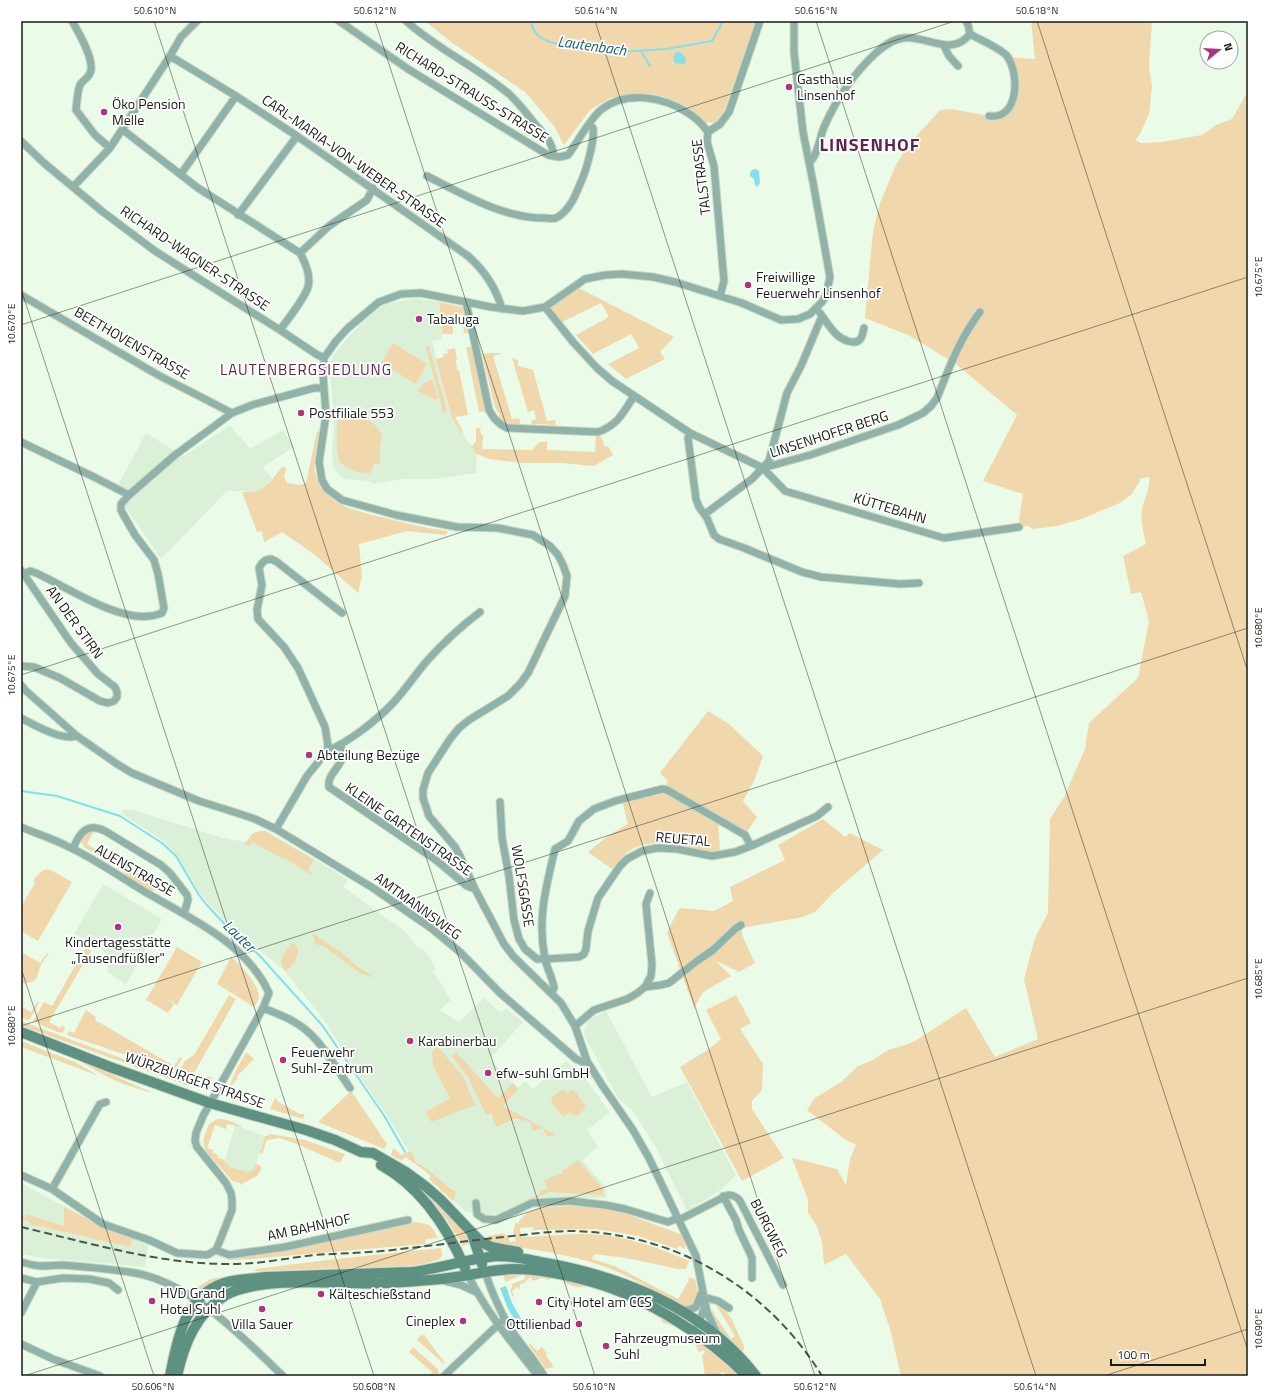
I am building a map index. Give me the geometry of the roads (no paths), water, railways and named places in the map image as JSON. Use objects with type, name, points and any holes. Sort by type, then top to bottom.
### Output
[{"type":"main road","name":"WÜRZBURGER STRASSE","points":[[21,1032],[110,1067],[210,1103],[306,1130],[335,1140],[361,1152],[371,1160],[397,1175],[426,1202],[444,1228],[463,1262],[468,1275]]},
{"type":"main road","name":"WÜRZBURGER STRASSE","points":[[361,1152],[373,1153],[406,1172],[440,1199],[472,1234]]},
{"type":"main road","points":[[472,1234],[485,1272]]},
{"type":"main road","points":[[472,1234],[480,1241],[491,1247],[588,1265],[616,1280],[663,1300],[699,1322],[720,1339],[743,1360],[756,1376]]},
{"type":"main road","points":[[170,1376],[181,1327],[189,1312],[197,1301],[216,1286],[230,1282],[245,1279],[411,1272],[431,1270],[481,1258],[505,1256],[574,1268],[616,1280]]},
{"type":"main road","points":[[177,1376],[185,1346],[198,1321],[209,1309],[226,1295],[235,1291],[258,1285],[437,1280],[485,1272],[526,1269],[591,1282],[625,1293],[651,1306],[692,1331],[724,1355],[747,1376]]},
{"type":"street","points":[[72,21],[90,59],[91,69],[89,76],[80,85],[76,110],[95,135],[110,148]]},
{"type":"street","points":[[73,187],[110,148],[123,130],[181,37],[197,21]]},
{"type":"street","name":"RICHARD-STRAUSS-STRASSE","points":[[339,21],[408,69],[548,155],[559,157],[568,155],[602,109],[618,101],[641,96],[667,102],[688,112],[701,123],[708,132]]},
{"type":"street","points":[[406,21],[420,34],[477,70],[510,95],[545,136],[552,148],[552,156]]},
{"type":"street","name":"TALSTRASSE","points":[[720,296],[724,281],[714,166],[707,142],[708,132],[720,124],[729,112],[760,21]]},
{"type":"street","points":[[720,1339],[706,1312],[696,1256],[646,1153],[633,1130],[602,1086],[588,1061],[575,1026],[561,1003],[552,992],[509,951],[495,930],[460,856],[455,847],[429,816],[423,798],[425,780],[439,754],[459,728],[480,712],[508,696],[524,679],[565,596],[567,576],[564,565],[550,546],[533,535],[498,528],[461,527],[432,523],[359,506],[342,500],[327,489],[322,480],[318,462],[326,415],[323,374],[324,358],[336,341],[348,328],[379,302],[401,294],[421,293],[502,309],[523,311],[545,307],[585,279],[605,274],[636,275],[675,282],[742,303],[781,320],[798,319],[810,314],[817,308],[826,295],[830,277],[803,132],[794,52],[794,21]]},
{"type":"street","points":[[966,21],[970,34],[1005,54],[1012,65],[1014,87],[1013,99],[1008,111],[1002,115],[994,117],[989,116]]},
{"type":"street","points":[[809,162],[814,158],[824,127],[846,88],[863,67],[893,40],[918,38],[944,46],[956,44],[966,39],[970,34]]},
{"type":"street","points":[[944,46],[949,56],[958,66]]},
{"type":"street","name":"CARL-MARIA-VON-WEBER-STRASSE","points":[[170,56],[236,96],[297,136],[468,256],[480,267],[498,296],[502,309]]},
{"type":"street","points":[[181,174],[236,96]]},
{"type":"street","points":[[427,176],[499,210],[523,217],[554,218],[565,212],[584,177],[592,139],[592,128],[589,125]]},
{"type":"street","points":[[123,130],[198,188],[238,215],[300,253],[308,274],[308,286],[305,294],[280,330]]},
{"type":"street","points":[[238,215],[297,136]]},
{"type":"street","name":"RICHARD-WAGNER-STRASSE","points":[[21,141],[44,163],[103,212],[155,251],[324,358]]},
{"type":"street","points":[[300,253],[329,226],[367,200],[373,188]]},
{"type":"street","name":"BEETHOVENSTRASSE","points":[[21,295],[158,375],[232,413]]},
{"type":"street","points":[[466,302],[488,410],[501,425],[507,428],[598,432],[609,428],[615,423],[634,396]]},
{"type":"street","points":[[545,307],[596,368],[634,396],[690,433],[763,468],[752,479],[705,514]]},
{"type":"street","points":[[817,308],[835,333],[843,339],[852,342],[858,341],[861,338],[864,328]]},
{"type":"street","name":"LINSENHOFER BERG","points":[[763,468],[810,455],[898,425],[923,413],[937,398],[960,343],[980,312]]},
{"type":"street","name":"LINSENHOFER BERG","points":[[763,468],[769,461],[787,393],[802,366],[822,316]]},
{"type":"street","points":[[23,572],[36,573],[117,612],[133,616],[150,616],[162,612],[164,608],[154,560],[135,535],[121,510],[121,504],[129,495],[175,455],[232,413],[260,403],[314,388],[324,388]]},
{"type":"street","points":[[690,433],[688,438],[696,499],[699,507],[705,514],[714,535],[718,539],[802,572],[821,577],[900,584],[919,583]]},
{"type":"street","points":[[21,442],[129,495]]},
{"type":"street","name":"KÜTTEBAHN","points":[[763,468],[785,492],[900,524],[934,536],[944,538],[1020,527]]},
{"type":"street","points":[[327,751],[328,739],[325,727],[298,668],[284,647],[258,619],[257,610],[262,585],[259,568],[266,560],[271,559],[277,562],[342,613]]},
{"type":"street","name":"AN DER STIRN","points":[[21,666],[34,667],[60,678],[100,701],[108,703],[114,701],[117,696],[114,686],[98,674],[71,643],[23,572]]},
{"type":"street","points":[[276,830],[307,776],[327,751],[340,745],[380,716],[455,632],[480,612]]},
{"type":"street","name":"AMTMANNSWEG","points":[[21,685],[76,736],[132,773],[217,808],[237,812],[255,819],[373,888],[432,928],[460,952],[500,993],[576,1059],[583,1062],[588,1061]]},
{"type":"street","points":[[21,718],[44,729],[67,737],[76,736]]},
{"type":"street","name":"KLEINE GARTENSTRASSE","points":[[340,745],[343,750],[343,756],[328,782],[329,787],[436,860],[467,886],[475,889]]},
{"type":"street","points":[[552,992],[554,983],[545,959],[541,929],[543,900],[555,849],[568,841],[579,821],[594,809],[615,801],[662,789],[668,790],[745,835],[752,846]]},
{"type":"street","name":"WOLFSGASSE","points":[[500,802],[502,838],[510,881],[514,920],[519,939],[525,949],[537,959],[545,959]]},
{"type":"street","name":"REUETAL","points":[[545,959],[579,957],[584,954],[588,931],[598,898],[620,866],[627,859],[642,851],[657,848],[677,849],[712,856],[735,852],[752,846],[817,816],[828,808]]},
{"type":"street","name":"AUENSTRASSE","points":[[73,849],[80,835],[91,827],[100,828],[111,834],[161,864],[170,873],[188,900],[184,914]]},
{"type":"street","name":"AUENSTRASSE","points":[[21,828],[73,849],[184,914],[235,948],[257,972],[269,993],[263,1008],[210,1103]]},
{"type":"street","points":[[575,1026],[594,1010],[627,999],[645,987],[651,976],[652,965],[646,904],[650,893]]},
{"type":"street","points":[[645,987],[669,983],[713,950],[741,925]]},
{"type":"street","points":[[263,1008],[290,1019],[307,1030],[316,1040],[350,1088]]},
{"type":"street","points":[[52,1190],[100,1104],[106,1102]]},
{"type":"street","points":[[210,1103],[196,1133],[196,1144],[226,1183],[231,1193],[232,1200],[232,1210],[216,1250]]},
{"type":"street","name":"AM BAHNHOF","points":[[21,1175],[52,1190],[103,1224],[149,1240],[177,1253],[203,1256],[216,1250],[229,1255],[285,1247],[408,1220]]},
{"type":"street","name":"BURGWEG","points":[[752,1278],[752,1258],[736,1220],[723,1196],[733,1195],[740,1201],[783,1285]]},
{"type":"street","points":[[476,1203],[477,1214],[488,1220],[497,1220],[532,1203],[570,1201],[618,1207],[668,1222],[679,1219],[723,1196]]},
{"type":"street","points":[[21,1262],[35,1265],[61,1265],[137,1274],[154,1278],[209,1309],[228,1324],[283,1376]]},
{"type":"street","points":[[485,1272],[495,1300],[512,1331],[544,1376]]},
{"type":"street","points":[[468,1275],[476,1292],[498,1324],[538,1376]]},
{"type":"street","points":[[21,1278],[37,1282],[63,1278],[89,1279],[109,1283],[118,1290]]},
{"type":"street","points":[[437,1280],[461,1285],[476,1292]]},
{"type":"street","points":[[21,1313],[37,1282]]},
{"type":"street","points":[[681,1310],[689,1310],[696,1307],[701,1297],[702,1284]]},
{"type":"street","points":[[704,1297],[718,1301],[729,1308]]},
{"type":"street","points":[[692,1331],[699,1322],[704,1308],[704,1297]]},
{"type":"street","points":[[444,1376],[505,1318]]},
{"type":"street","points":[[21,1344],[84,1374],[100,1376]]},
{"type":"water","points":[[676,52],[680,52],[685,57],[686,61],[684,64],[675,63],[673,57]]},
{"type":"water","points":[[756,169],[759,171],[760,183],[757,187],[754,179],[750,176],[752,170]]},
{"type":"water","points":[[506,1286],[512,1303],[526,1327],[522,1331],[508,1309],[500,1288]]},
{"type":"waterway","name":"Lautenbach","points":[[529,21],[534,31],[541,38],[551,42],[570,46],[604,49],[605,51],[617,50],[620,52],[666,49],[712,41],[723,21]]},
{"type":"waterway","points":[[641,51],[650,66]]},
{"type":"waterway","name":"Lauter","points":[[21,791],[57,796],[120,816],[162,843],[176,856],[206,904],[230,930],[259,955],[322,1025],[385,1117],[405,1152]]},
{"type":"railway","points":[[21,1227],[152,1257],[179,1261],[233,1264],[263,1262],[314,1255],[389,1250],[550,1232],[572,1231],[610,1234],[647,1242],[683,1255],[716,1271],[747,1292],[775,1316],[800,1345],[822,1376]]},
{"type":"place","name":"Gasthaus Linsenhof","points":[[789,87]]},
{"type":"place","name":"Öko Pension Melle","points":[[104,112]]},
{"type":"place","name":"Freiwillige Feuerwehr Linsenhof","points":[[748,285]]},
{"type":"place","name":"Tabaluga","points":[[419,319]]},
{"type":"place","name":"Postfiliale 553","points":[[301,413]]},
{"type":"place","name":"Abteilung Bezüge","points":[[309,755]]},
{"type":"place","name":"Kindertagesstätte „Tausendfüßler\"","points":[[118,927]]},
{"type":"place","name":"Karabinerbau","points":[[410,1041]]},
{"type":"place","name":"Feuerwehr Suhl-Zentrum","points":[[283,1060]]},
{"type":"place","name":"efw-suhl GmbH","points":[[488,1073]]},
{"type":"place","name":"Kälteschießstand","points":[[321,1294]]},
{"type":"place","name":"HVD Grand Hotel Suhl","points":[[152,1301]]},
{"type":"place","name":"City Hotel am CCS","points":[[539,1302]]},
{"type":"place","name":"Villa Sauer","points":[[262,1309]]},
{"type":"place","name":"Cineplex","points":[[463,1321]]},
{"type":"place","name":"Ottilienbad","points":[[579,1324]]},
{"type":"place","name":"Fahrzeugmuseum Suhl","points":[[606,1346]]},
{"type":"district","name":"LINSENHOF","points":[[870,145]]},
{"type":"district","name":"LAUTENBERGSIEDLUNG","points":[[306,370]]}]
